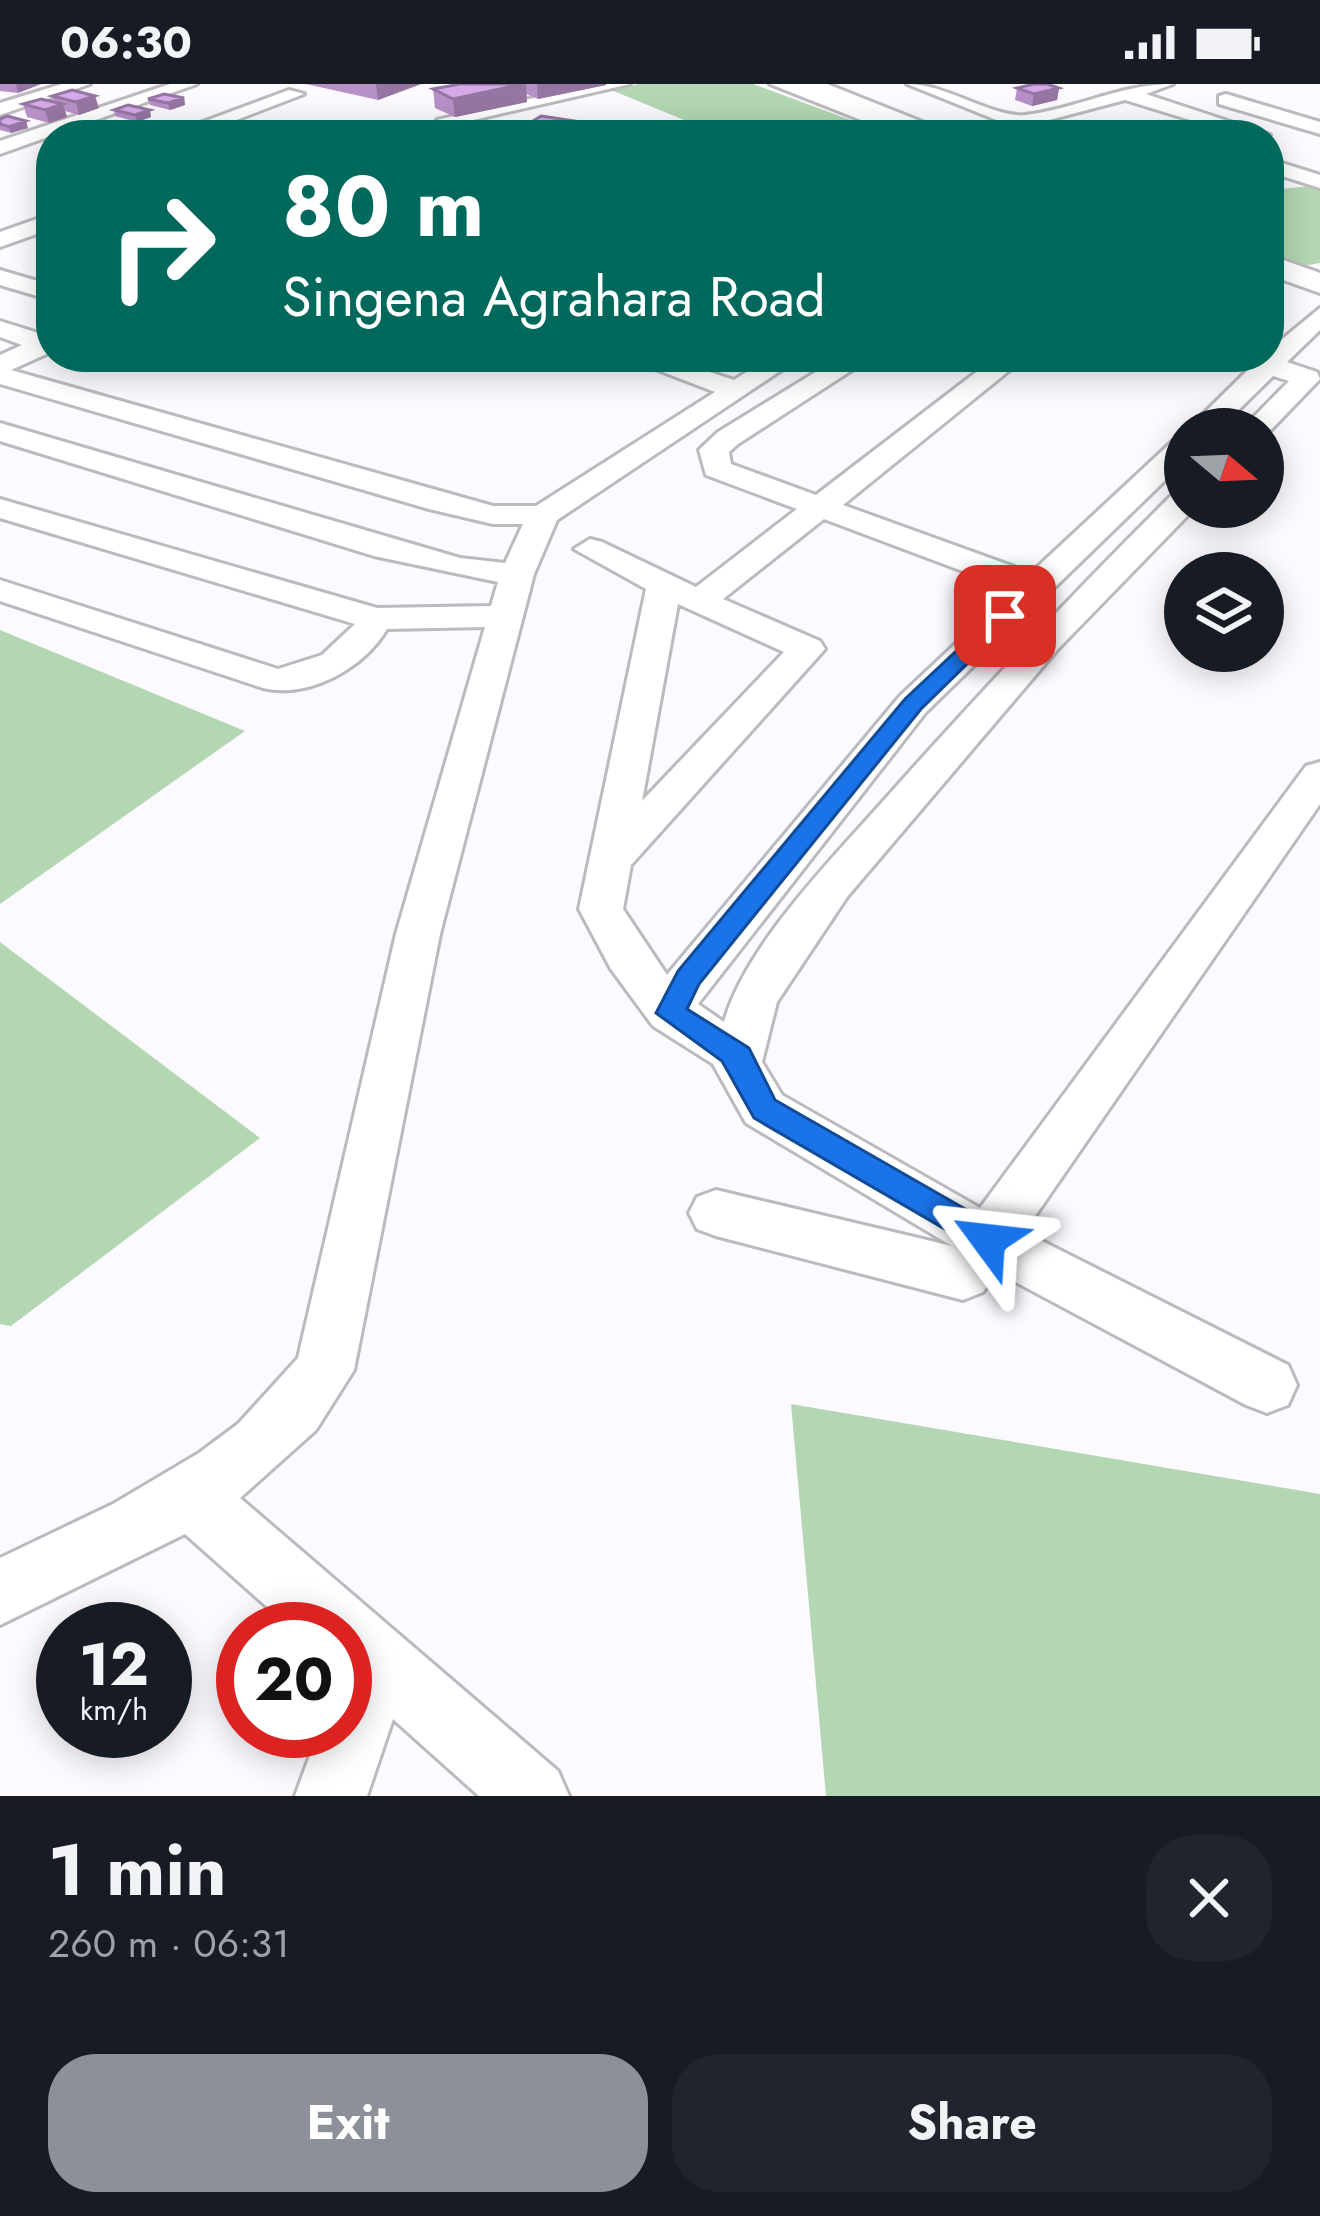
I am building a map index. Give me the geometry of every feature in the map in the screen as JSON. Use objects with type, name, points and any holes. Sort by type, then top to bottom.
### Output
[{"type":"main road","points":[[781,84],[881,120]]},
{"type":"main road","points":[[1284,271],[1320,284]]},
{"type":"street","points":[[0,109],[81,84]]},
{"type":"street","points":[[82,120],[188,84]]},
{"type":"street","points":[[428,103],[523,84]]},
{"type":"street","points":[[447,120],[620,84]]},
{"type":"street","points":[[810,84],[905,120]]},
{"type":"street","points":[[916,84],[1019,120]]},
{"type":"street","points":[[1043,91],[1123,94],[1168,84],[1193,90]]},
{"type":"street","points":[[1246,84],[1320,105]]},
{"type":"street","points":[[221,120],[295,94]]},
{"type":"street","points":[[1024,120],[1089,94],[1142,120]]},
{"type":"street","points":[[1123,94],[1210,120]]},
{"type":"street","points":[[1214,97],[1320,128]]},
{"type":"street","points":[[0,148],[36,136]]},
{"type":"street","points":[[0,160],[34,165]]},
{"type":"street","points":[[1284,170],[1320,182]]},
{"type":"street","points":[[1284,186],[1320,182]]},
{"type":"street","points":[[0,277],[36,288]]},
{"type":"street","points":[[1284,342],[1320,316]]},
{"type":"street","points":[[0,329],[36,340]]},
{"type":"street","points":[[5,372],[36,351]]},
{"type":"street","points":[[1277,408],[1307,378],[1284,370]]},
{"type":"street","points":[[5,372],[440,502],[493,514],[543,515]]},
{"type":"street","points":[[689,372],[735,389]]},
{"type":"street","points":[[0,1592],[192,1498],[301,1408],[325,1370],[418,934],[517,574],[543,515],[763,372]]},
{"type":"street","points":[[835,372],[728,438],[712,459],[716,469],[1036,587]]},
{"type":"street","points":[[738,1056],[670,1013],[618,947],[602,909],[610,861],[681,593],[819,507],[993,372]]},
{"type":"street","points":[[1219,408],[1248,372]]},
{"type":"street","points":[[0,432],[386,549],[460,568],[517,574]]},
{"type":"street","points":[[670,1013],[688,978],[913,704],[1164,465]]},
{"type":"street","points":[[0,537],[15,514],[375,620],[505,616]]},
{"type":"street","points":[[1164,521],[1044,642],[832,886],[754,998],[736,1063],[764,1109],[988,1240],[1267,1385]]},
{"type":"street","points":[[590,549],[807,649],[610,861]]},
{"type":"street","points":[[0,590],[276,680],[317,672],[346,659],[375,620]]},
{"type":"street","points":[[716,1213],[963,1275],[1320,775]]},
{"type":"street","points":[[192,1498],[533,1796]]},
{"type":"street","points":[[332,1796],[379,1658]]},
{"type":"green space","points":[[639,84],[753,84],[850,120],[684,120],[611,90]]},
{"type":"green space","points":[[1320,185],[1320,263],[1303,266],[1284,259],[1284,189]]},
{"type":"green space","points":[[0,630],[245,731],[0,904]]},
{"type":"green space","points":[[0,942],[260,1138],[11,1326],[0,1324]]},
{"type":"green space","points":[[791,1404],[1320,1494],[1320,1796],[826,1796]]},
{"type":"building","points":[[523,84],[453,99],[433,89]]},
{"type":"building","points":[[1034,84],[1059,88],[1034,94],[1017,88]]},
{"type":"building","points":[[72,90],[95,96],[76,102],[52,96]]},
{"type":"building","points":[[164,94],[184,98],[168,103],[148,99]]},
{"type":"building","points":[[41,99],[63,104],[45,110],[23,104]]},
{"type":"building","points":[[128,105],[150,110],[135,115],[114,110]]},
{"type":"building","points":[[7,116],[26,121],[9,127],[0,124]]},
{"type":"route","points":[[988,1240],[764,1109],[736,1063],[738,1056],[670,1013],[688,978],[913,704],[1005,616]]}]
